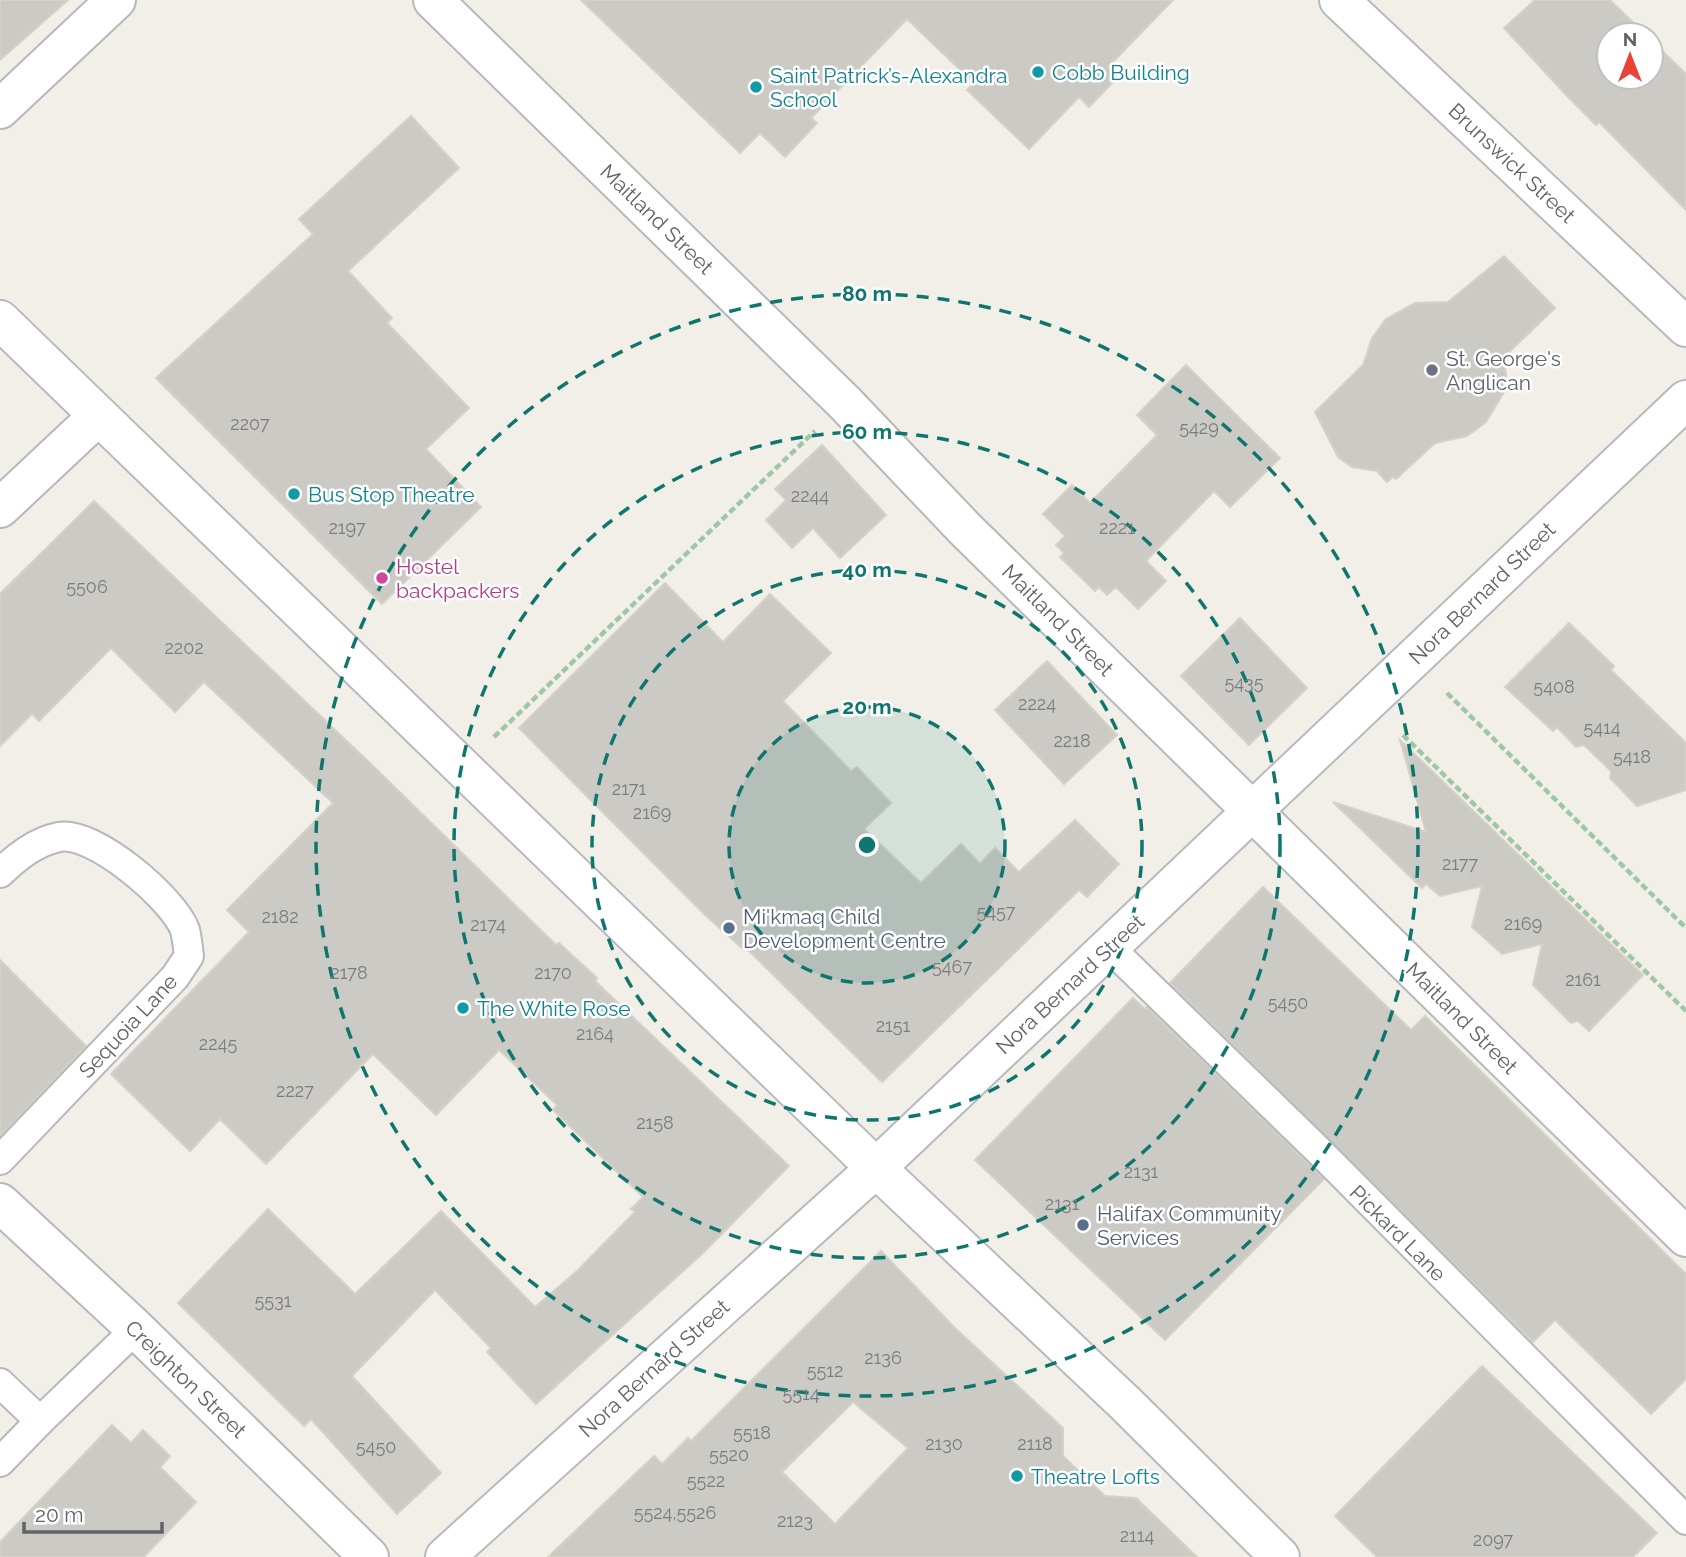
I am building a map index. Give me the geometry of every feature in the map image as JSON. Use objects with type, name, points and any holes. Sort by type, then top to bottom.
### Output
[{"type":"street","points":[[0,109],[116,0]]},
{"type":"street","name":"Maitland Street","points":[[433,0],[845,402],[965,529],[1686,1237]]},
{"type":"street","name":"Brunswick Street","points":[[1339,0],[1686,327]]},
{"type":"street","points":[[0,320],[876,1168],[1126,1404],[1280,1557]]},
{"type":"street","name":"Nora Bernard Street","points":[[445,1557],[876,1168],[1686,400]]},
{"type":"street","points":[[0,508],[98,416]]},
{"type":"street","name":"Creighton Street","points":[[0,1203],[136,1329],[369,1557]]},
{"type":"lane","name":"Sequoia Lane","points":[[0,873],[24,851],[61,836],[91,842],[151,886],[184,928],[189,956],[176,977],[0,1160]]},
{"type":"lane","name":"Pickard Lane","points":[[1109,947],[1318,1150],[1686,1520]]},
{"type":"lane","points":[[0,1462],[136,1329]]},
{"type":"lane","points":[[0,1383],[40,1421]]},
{"type":"path","points":[[494,737],[845,402]]},
{"type":"path","points":[[1447,693],[1686,928]]},
{"type":"path","points":[[1403,735],[1686,1011]]},
{"type":"building","points":[[0,0],[68,0],[0,60]]},
{"type":"building","points":[[581,0],[1173,0],[1108,67],[1118,77],[1089,107],[1079,97],[1029,149],[967,90],[974,83],[907,19],[811,118],[817,123],[785,157],[760,133],[740,153]]},
{"type":"building","points":[[1535,0],[1610,0],[1632,21],[1595,21],[1595,91],[1665,91],[1665,54],[1686,74],[1686,210],[1599,122],[1596,125],[1568,97],[1504,28]]},
{"type":"building","points":[[411,116],[459,168],[348,271],[392,318],[387,323],[469,408],[426,449],[481,507],[382,604],[156,378],[313,234],[299,219]]},
{"type":"building","name":"St. George's Anglican","points":[[1504,256],[1555,308],[1504,357],[1506,376],[1503,394],[1486,422],[1467,436],[1435,443],[1396,479],[1393,477],[1387,482],[1377,471],[1352,467],[1338,457],[1315,412],[1363,365],[1372,338],[1386,319],[1415,303],[1448,302]]},
{"type":"building","points":[[1186,365],[1280,458],[1230,507],[1214,491],[1146,561],[1166,581],[1138,609],[1116,587],[1107,595],[1099,587],[1095,591],[1060,557],[1064,553],[1056,545],[1065,536],[1043,514],[1072,485],[1090,503],[1157,435],[1137,415]]},
{"type":"building","points":[[822,445],[886,515],[840,558],[813,528],[792,548],[766,520],[786,500],[775,489]]},
{"type":"building","points":[[94,501],[371,764],[556,945],[559,943],[597,978],[595,981],[789,1166],[702,1254],[536,1404],[487,1352],[491,1348],[435,1290],[352,1376],[441,1473],[397,1514],[311,1419],[304,1426],[178,1303],[268,1209],[355,1294],[441,1211],[535,1307],[577,1271],[635,1212],[631,1209],[643,1197],[553,1110],[557,1105],[499,1050],[436,1115],[373,1054],[266,1164],[220,1119],[190,1151],[111,1074],[249,932],[227,910],[333,803],[204,682],[175,712],[111,648],[39,721],[32,714],[0,746],[0,594]]},
{"type":"building","points":[[665,583],[723,642],[770,594],[831,653],[783,701],[851,771],[857,767],[891,803],[864,829],[921,883],[961,844],[980,864],[995,848],[1019,872],[1075,820],[1119,864],[1087,897],[1079,890],[882,1082],[745,947],[743,949],[704,914],[519,728]]},
{"type":"building","points":[[1240,618],[1307,688],[1249,745],[1181,676]]},
{"type":"building","points":[[1569,623],[1614,666],[1611,670],[1686,743],[1686,790],[1637,806],[1610,778],[1611,771],[1584,745],[1576,747],[1557,727],[1553,731],[1505,687]]},
{"type":"building","points":[[1047,661],[1117,735],[1064,784],[995,710]]},
{"type":"building","points":[[1400,740],[1643,975],[1589,1031],[1578,1021],[1571,1023],[1533,985],[1542,944],[1502,954],[1472,927],[1482,886],[1440,896],[1426,884],[1422,888],[1333,802],[1426,832]]},
{"type":"building","points":[[1263,887],[1411,1030],[1425,1016],[1686,1274],[1686,1379],[1651,1414],[1555,1320],[1533,1342],[1170,983]]},
{"type":"building","points":[[0,960],[86,1046],[0,1136]]},
{"type":"building","points":[[1133,998],[1145,1009],[1147,1007],[1324,1179],[1165,1340],[975,1160]]},
{"type":"building","points":[[881,1251],[955,1328],[1063,1428],[1063,1456],[1105,1496],[1136,1498],[1197,1557],[548,1557],[654,1456],[662,1464],[688,1438],[691,1441]],"holes":[[[853,1402],[908,1448],[835,1524],[782,1472]]]},
{"type":"building","points":[[1482,1366],[1657,1533],[1633,1557],[1377,1557],[1335,1516]]},
{"type":"building","points":[[112,1425],[131,1443],[143,1430],[170,1456],[160,1467],[196,1502],[144,1557],[0,1557],[0,1542]]},
{"type":"place","name":"Cobb Building","points":[[1038,72]]},
{"type":"place","name":"Saint Patrick’s-Alexandra School","points":[[756,87]]},
{"type":"place","name":"St. George's Anglican","points":[[1432,370]]},
{"type":"place","name":"Bus Stop Theatre","points":[[294,494]]},
{"type":"place","name":"Hostel backpackers","points":[[382,578]]},
{"type":"place","name":"Mi'kmaq Child Development Centre","points":[[729,928]]},
{"type":"place","name":"The White Rose","points":[[463,1008]]},
{"type":"place","name":"Halifax Community Services","points":[[1083,1225]]},
{"type":"place","name":"Theatre Lofts","points":[[1017,1476]]}]
